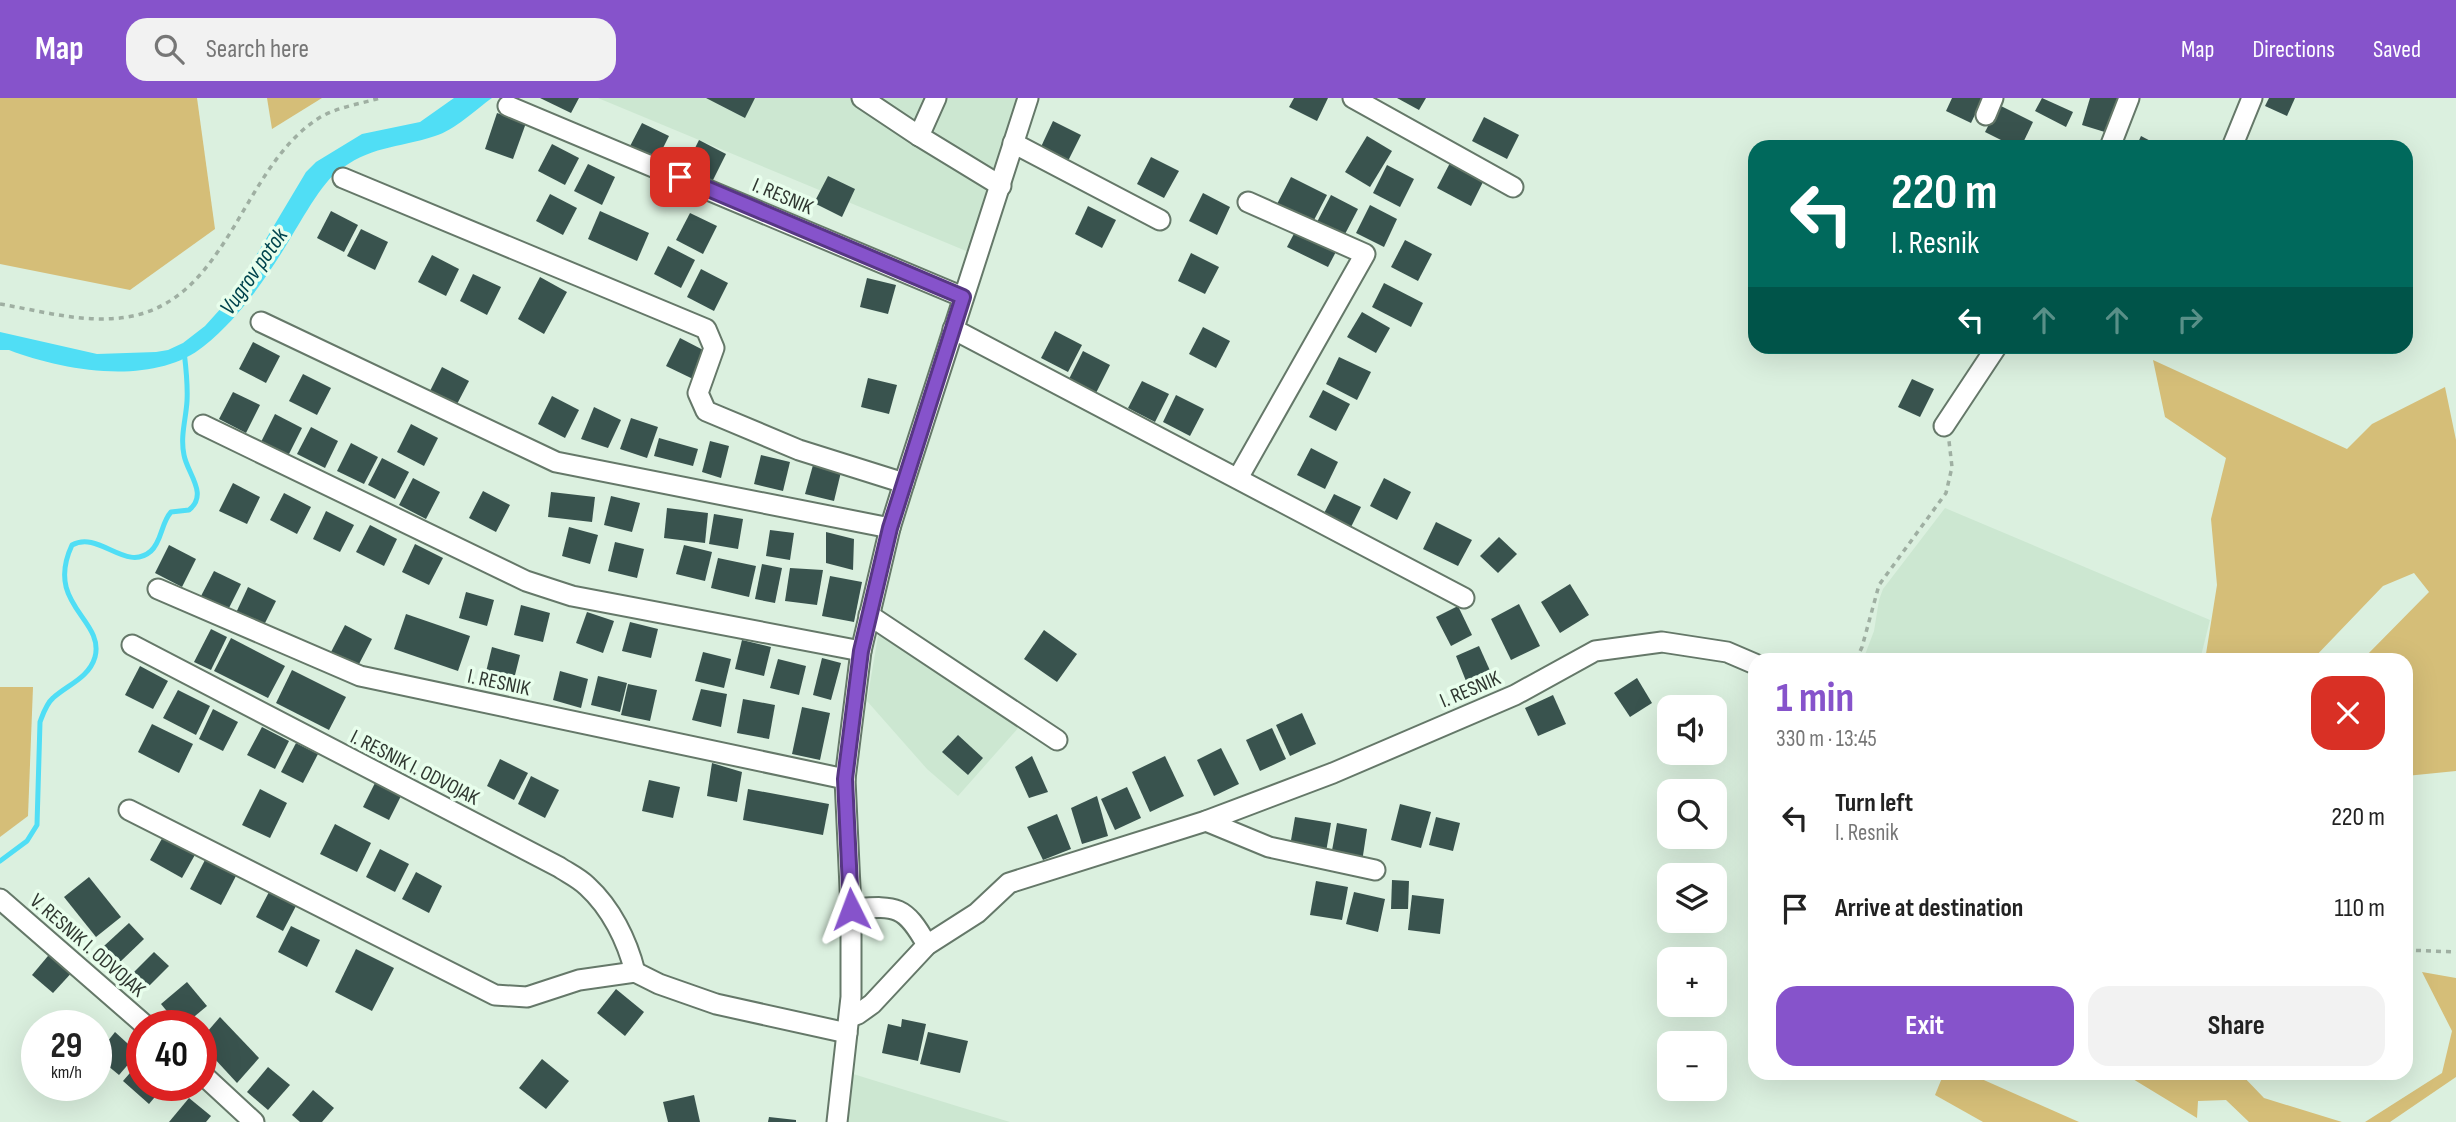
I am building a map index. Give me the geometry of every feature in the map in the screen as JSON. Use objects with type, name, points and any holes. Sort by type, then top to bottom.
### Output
[{"type":"street","points":[[862,98],[1001,186]]},
{"type":"street","points":[[919,136],[936,98]]},
{"type":"street","points":[[837,1122],[848,1025],[851,909],[845,779],[861,651],[890,528],[1028,98]]},
{"type":"street","points":[[1353,98],[1513,187]]},
{"type":"street","points":[[2113,140],[2129,98]]},
{"type":"street","points":[[2235,140],[2252,98]]},
{"type":"street","name":"I. RESNIK","points":[[508,106],[963,297]]},
{"type":"street","points":[[1013,144],[1160,220]]},
{"type":"street","points":[[343,178],[706,329],[714,348],[698,393],[706,411],[799,450],[904,482]]},
{"type":"street","points":[[1238,478],[1365,254],[1248,202]]},
{"type":"street","points":[[261,322],[556,462],[890,528]]},
{"type":"street","points":[[953,329],[1464,598]]},
{"type":"street","points":[[1944,426],[1992,354]]},
{"type":"street","points":[[203,425],[526,581],[572,596],[861,651]]},
{"type":"street","name":"I. RESNIK","points":[[158,589],[360,676],[845,779]]},
{"type":"street","points":[[869,615],[1057,740]]},
{"type":"street","name":"I. RESNIK","points":[[848,1025],[873,1004],[928,945],[976,913],[1009,883],[1206,821],[1333,773],[1515,695],[1595,651],[1662,642],[1727,652],[1748,661]]},
{"type":"street","name":"I. RESNIK I. ODVOJAK","points":[[132,645],[547,861],[587,885],[611,915],[629,948],[635,972]]},
{"type":"street","points":[[129,810],[495,995],[527,997],[579,980],[635,972],[659,984],[716,1004],[848,1025]]},
{"type":"street","points":[[1206,821],[1269,847],[1375,870]]},
{"type":"street","name":"V. RESNIK I. ODVOJAK","points":[[0,899],[128,1010]]},
{"type":"street","points":[[851,909],[886,907],[902,912],[913,920],[928,945]]},
{"type":"street","points":[[217,1088],[254,1122]]},
{"type":"path","points":[[0,304],[106,319],[148,312],[170,302],[192,282],[227,239],[274,162],[301,133],[319,118],[340,108],[380,98]]},
{"type":"path","points":[[1859,653],[1879,585],[1946,493],[1952,467],[1951,448],[1944,426]]},
{"type":"path","points":[[2413,950],[2456,952]]},
{"type":"shaded area","points":[[0,98],[197,98],[215,229],[130,290],[0,264]]},
{"type":"shaded area","points":[[267,98],[322,98],[272,129]]},
{"type":"shaded area","points":[[598,98],[1022,98],[971,253]]},
{"type":"shaded area","points":[[2153,360],[2347,449],[2372,424],[2445,387],[2456,440],[2456,771],[2413,775],[2413,653],[2369,653],[2429,592],[2414,573],[2383,586],[2319,653],[2206,653],[2217,585],[2211,519],[2226,458],[2165,417]]},
{"type":"shaded area","points":[[1945,508],[2210,620],[2202,653],[1866,653],[1874,631],[1883,589]]},
{"type":"shaded area","points":[[882,635],[1019,727],[958,796],[927,769],[867,701],[878,636]]},
{"type":"shaded area","points":[[0,687],[33,687],[28,816],[0,837]]},
{"type":"shaded area","points":[[2422,972],[2456,978],[2456,1077],[2390,1122],[2365,1122],[2442,1073],[2452,1031]]},
{"type":"shaded area","points":[[850,1073],[960,1107],[1010,1122],[846,1122]]},
{"type":"shaded area","points":[[1941,1080],[1984,1080],[2079,1122],[1983,1122],[1935,1095]]},
{"type":"shaded area","points":[[2135,1080],[2247,1080],[2264,1098],[2342,1122],[2249,1122],[2226,1100],[2198,1101],[2197,1118]]},
{"type":"water","name":"Vugrov potok","points":[[454,98],[492,98],[442,133],[372,152],[336,173],[315,198],[274,265],[247,302],[216,336],[184,359],[135,371],[108,371],[56,364],[9,350],[0,350],[0,332],[97,354],[156,352],[183,343],[205,326],[232,296],[306,172],[316,162],[362,134],[420,122]]},
{"type":"building","points":[[540,98],[579,98],[571,113]]},
{"type":"building","points":[[706,98],[755,98],[745,118]]},
{"type":"building","points":[[1294,98],[1328,98],[1317,121],[1289,107]]},
{"type":"building","points":[[1397,98],[1426,98],[1419,110]]},
{"type":"building","points":[[1952,98],[1983,98],[1971,123],[1946,111]]},
{"type":"building","points":[[2042,98],[2073,112],[2066,127],[2035,111]]},
{"type":"building","points":[[2090,98],[2119,98],[2108,133],[2082,125]]},
{"type":"building","points":[[2269,98],[2295,98],[2287,116],[2265,106]]},
{"type":"building","points":[[1999,105],[2033,122],[2024,140],[2001,140],[1985,132]]},
{"type":"building","points":[[497,113],[526,123],[513,159],[485,149]]},
{"type":"building","points":[[1484,117],[1519,135],[1507,159],[1472,141]]},
{"type":"building","points":[[1053,121],[1081,135],[1067,163],[1040,149]]},
{"type":"building","points":[[642,123],[669,136],[655,164],[628,150]]},
{"type":"building","points":[[1367,136],[1392,151],[1370,187],[1345,172]]},
{"type":"building","points":[[699,140],[726,154],[712,182],[685,168]]},
{"type":"building","points":[[552,144],[579,158],[565,185],[538,171]]},
{"type":"building","points":[[1151,157],[1179,171],[1164,198],[1137,184]]},
{"type":"building","points":[[1451,161],[1485,178],[1471,206],[1437,188]]},
{"type":"building","points":[[588,164],[615,177],[602,205],[574,191]]},
{"type":"building","points":[[1387,165],[1414,179],[1400,207],[1373,193]]},
{"type":"building","points":[[828,176],[855,189],[842,217],[814,203]]},
{"type":"building","points":[[1291,177],[1327,195],[1313,222],[1277,204]]},
{"type":"building","points":[[1203,193],[1230,207],[1217,235],[1189,221]]},
{"type":"building","points":[[550,194],[577,208],[563,235],[536,221]]},
{"type":"building","points":[[1331,195],[1358,209],[1344,236],[1317,222]]},
{"type":"building","points":[[1370,205],[1397,219],[1384,247],[1356,233]]},
{"type":"building","points":[[1088,206],[1116,220],[1102,248],[1075,234]]},
{"type":"building","points":[[331,211],[358,225],[344,252],[317,238]]},
{"type":"building","points":[[600,211],[649,233],[637,261],[588,239]]},
{"type":"building","points":[[690,213],[717,226],[703,254],[676,240]]},
{"type":"building","points":[[1298,226],[1339,246],[1328,267],[1287,247]]},
{"type":"building","points":[[361,229],[388,242],[375,270],[347,256]]},
{"type":"building","points":[[1405,240],[1432,254],[1418,281],[1391,267]]},
{"type":"building","points":[[668,246],[695,260],[681,288],[654,274]]},
{"type":"building","points":[[1191,253],[1219,267],[1205,294],[1178,281]]},
{"type":"building","points":[[432,255],[459,269],[446,296],[418,282]]},
{"type":"building","points":[[701,269],[728,283],[714,311],[687,297]]},
{"type":"building","points":[[473,274],[501,287],[487,315],[460,301]]},
{"type":"building","points":[[540,277],[567,292],[544,334],[518,319]]},
{"type":"building","points":[[867,278],[896,285],[888,314],[860,307]]},
{"type":"building","points":[[1384,283],[1423,303],[1411,327],[1372,307]]},
{"type":"building","points":[[1362,312],[1390,328],[1376,353],[1347,337]]},
{"type":"building","points":[[1203,327],[1230,341],[1216,368],[1189,354]]},
{"type":"building","points":[[1055,331],[1082,345],[1068,372],[1041,358]]},
{"type":"building","points":[[680,338],[707,352],[693,379],[666,366]]},
{"type":"building","points":[[253,342],[280,356],[266,383],[239,369]]},
{"type":"building","points":[[1083,351],[1110,365],[1096,393],[1069,379]]},
{"type":"building","points":[[1339,357],[1371,372],[1357,400],[1326,384]]},
{"type":"building","points":[[442,367],[469,381],[455,408],[428,395]]},
{"type":"building","points":[[303,374],[331,388],[317,415],[289,401]]},
{"type":"building","points":[[868,378],[897,385],[889,414],[861,407]]},
{"type":"building","points":[[1912,379],[1934,389],[1920,417],[1898,407]]},
{"type":"building","points":[[1142,381],[1169,394],[1155,422],[1128,408]]},
{"type":"building","points":[[1323,390],[1350,404],[1336,431],[1309,417]]},
{"type":"building","points":[[233,392],[260,405],[246,433],[219,419]]},
{"type":"building","points":[[1176,395],[1204,409],[1190,436],[1163,422]]},
{"type":"building","points":[[552,396],[579,410],[565,438],[538,424]]},
{"type":"building","points":[[594,407],[621,420],[608,448],[581,439]]},
{"type":"building","points":[[275,414],[302,428],[288,456],[261,442]]},
{"type":"building","points":[[631,418],[658,427],[647,458],[620,449]]},
{"type":"building","points":[[411,424],[438,438],[424,466],[397,452]]},
{"type":"building","points":[[311,427],[338,441],[325,468],[297,454]]},
{"type":"building","points":[[659,438],[698,449],[693,466],[654,456]]},
{"type":"building","points":[[710,441],[729,446],[721,478],[702,472]]},
{"type":"building","points":[[351,443],[378,457],[364,484],[337,471]]},
{"type":"building","points":[[1311,448],[1338,462],[1325,489],[1297,475]]},
{"type":"building","points":[[761,455],[790,462],[783,491],[754,484]]},
{"type":"building","points":[[382,458],[409,472],[395,499],[368,485]]},
{"type":"building","points":[[813,465],[841,472],[834,501],[805,494]]},
{"type":"building","points":[[413,478],[440,492],[426,519],[399,505]]},
{"type":"building","points":[[1384,478],[1411,492],[1397,520],[1370,506]]},
{"type":"building","points":[[233,483],[260,497],[247,524],[219,511]]},
{"type":"building","points":[[483,491],[510,505],[496,532],[469,518]]},
{"type":"building","points":[[551,492],[595,497],[592,522],[548,517]]},
{"type":"building","points":[[284,493],[311,507],[297,534],[270,520]]},
{"type":"building","points":[[1334,494],[1361,507],[1347,535],[1320,521]]},
{"type":"building","points":[[611,496],[640,503],[632,532],[604,525]]},
{"type":"building","points":[[667,508],[708,513],[705,543],[664,538]]},
{"type":"building","points":[[326,511],[354,525],[340,552],[313,539]]},
{"type":"building","points":[[714,514],[743,519],[738,549],[709,544]]},
{"type":"building","points":[[1436,522],[1472,540],[1458,566],[1423,549]]},
{"type":"building","points":[[370,525],[397,539],[384,566],[356,552]]},
{"type":"building","points":[[569,527],[598,535],[590,564],[562,556]]},
{"type":"building","points":[[770,530],[794,533],[790,560],[766,556]]},
{"type":"building","points":[[826,532],[854,539],[853,570],[826,563]]},
{"type":"building","points":[[1499,537],[1517,554],[1498,573],[1480,556]]},
{"type":"building","points":[[615,542],[644,549],[637,578],[608,571]]},
{"type":"building","points":[[415,544],[443,558],[429,585],[402,572]]},
{"type":"building","points":[[169,545],[196,559],[182,587],[155,573]]},
{"type":"building","points":[[684,545],[712,552],[705,581],[676,574]]},
{"type":"building","points":[[718,558],[756,566],[749,597],[711,588]]},
{"type":"building","points":[[762,564],[782,568],[775,603],[755,599]]},
{"type":"building","points":[[790,568],[823,570],[817,605],[785,601]]},
{"type":"building","points":[[214,571],[241,584],[227,612],[200,598]]},
{"type":"building","points":[[830,576],[862,582],[854,622],[822,616]]},
{"type":"building","points":[[1570,584],[1589,615],[1560,633],[1541,602]]},
{"type":"building","points":[[248,587],[276,601],[262,629],[235,615]]},
{"type":"building","points":[[466,592],[494,600],[487,626],[459,618]]},
{"type":"building","points":[[1519,604],[1540,646],[1511,660],[1491,619]]},
{"type":"building","points":[[521,605],[550,613],[543,642],[514,635]]},
{"type":"building","points":[[1458,606],[1472,635],[1451,646],[1436,617]]},
{"type":"building","points":[[587,612],[614,621],[603,653],[576,643]]},
{"type":"building","points":[[406,614],[470,636],[458,671],[394,649]]},
{"type":"building","points":[[630,622],[658,629],[651,658],[622,651]]},
{"type":"building","points":[[345,625],[372,639],[358,666],[331,652]]},
{"type":"building","points":[[211,629],[227,637],[211,670],[194,662]]},
{"type":"building","points":[[1044,630],[1077,654],[1057,682],[1024,659]]},
{"type":"building","points":[[231,638],[285,666],[268,698],[214,671]]},
{"type":"building","points":[[742,640],[771,647],[764,676],[735,669]]},
{"type":"building","points":[[1479,646],[1492,675],[1468,686],[1456,656]]},
{"type":"building","points":[[492,647],[520,655],[513,683],[485,676]]},
{"type":"building","points":[[703,652],[731,659],[724,688],[695,681]]},
{"type":"building","points":[[822,658],[841,663],[831,700],[813,695]]},
{"type":"building","points":[[778,659],[806,666],[799,695],[770,688]]},
{"type":"building","points":[[140,666],[168,681],[153,709],[125,695]]},
{"type":"building","points":[[292,670],[346,697],[329,730],[276,703]]},
{"type":"building","points":[[560,671],[588,679],[581,708],[553,700]]},
{"type":"building","points":[[598,676],[627,683],[620,712],[591,705]]},
{"type":"building","points":[[1637,678],[1652,703],[1630,717],[1614,693]]},
{"type":"building","points":[[628,684],[657,690],[650,721],[621,715]]},
{"type":"building","points":[[701,689],[727,694],[721,727],[692,720]]},
{"type":"building","points":[[178,690],[210,706],[196,735],[163,718]]},
{"type":"building","points":[[1553,695],[1566,724],[1538,736],[1525,708]]},
{"type":"building","points":[[743,699],[775,705],[769,739],[737,733]]},
{"type":"building","points":[[802,707],[830,713],[820,760],[792,754]]},
{"type":"building","points":[[213,709],[238,722],[223,751],[199,739]]},
{"type":"building","points":[[1302,713],[1316,744],[1290,756],[1276,725]]},
{"type":"building","points":[[152,724],[193,744],[179,773],[138,752]]},
{"type":"building","points":[[262,727],[289,741],[275,769],[247,755]]},
{"type":"building","points":[[1272,728],[1286,759],[1260,771],[1246,740]]},
{"type":"building","points":[[958,735],[983,758],[968,775],[942,752]]},
{"type":"building","points":[[296,743],[318,754],[303,783],[281,772]]},
{"type":"building","points":[[1221,748],[1239,784],[1214,796],[1197,760]]},
{"type":"building","points":[[1032,756],[1048,792],[1029,798],[1015,767]]},
{"type":"building","points":[[1165,756],[1184,796],[1150,812],[1132,772]]},
{"type":"building","points":[[500,759],[528,773],[514,800],[487,786]]},
{"type":"building","points":[[712,763],[742,772],[737,802],[707,796]]},
{"type":"building","points":[[531,776],[559,790],[545,818],[518,804]]},
{"type":"building","points":[[377,779],[403,792],[389,820],[363,807]]},
{"type":"building","points":[[649,780],[680,787],[673,818],[642,811]]},
{"type":"building","points":[[1127,787],[1141,818],[1115,830],[1101,799]]},
{"type":"building","points":[[260,789],[287,803],[270,838],[242,825]]},
{"type":"building","points":[[748,789],[829,804],[823,835],[743,820]]},
{"type":"building","points":[[1097,796],[1108,836],[1082,844],[1071,808]]},
{"type":"building","points":[[1400,804],[1431,812],[1421,848],[1391,840]]},
{"type":"building","points":[[1057,814],[1071,849],[1043,860],[1027,827]]},
{"type":"building","points":[[1295,817],[1331,823],[1326,852],[1290,846]]},
{"type":"building","points":[[1436,817],[1460,823],[1453,851],[1429,845]]},
{"type":"building","points":[[1337,823],[1367,829],[1362,862],[1331,856]]},
{"type":"building","points":[[335,824],[371,843],[357,872],[320,854]]},
{"type":"building","points":[[164,835],[196,853],[182,878],[150,860]]},
{"type":"building","points":[[380,849],[409,864],[395,892],[366,877]]},
{"type":"building","points":[[206,858],[237,874],[221,905],[190,889]]},
{"type":"building","points":[[416,872],[442,886],[429,913],[402,899]]},
{"type":"building","points":[[89,877],[121,917],[96,937],[64,897]]},
{"type":"building","points":[[1392,880],[1409,881],[1408,909],[1391,909]]},
{"type":"building","points":[[1316,881],[1348,887],[1342,920],[1310,915]]},
{"type":"building","points":[[269,892],[296,906],[283,931],[256,917]]},
{"type":"building","points":[[1354,892],[1385,899],[1378,932],[1346,924]]},
{"type":"building","points":[[1412,895],[1444,899],[1440,934],[1408,930]]},
{"type":"building","points":[[129,923],[144,939],[120,962],[104,946]]},
{"type":"building","points":[[291,926],[320,940],[307,967],[278,952]]},
{"type":"building","points":[[356,949],[394,968],[372,1011],[335,992]]},
{"type":"building","points":[[53,950],[75,969],[53,993],[32,975]]},
{"type":"building","points":[[154,952],[169,966],[148,987],[134,972]]},
{"type":"building","points":[[187,982],[207,1006],[202,1010],[166,1010],[161,1004]]},
{"type":"building","points":[[616,989],[644,1012],[625,1036],[597,1013]]},
{"type":"building","points":[[220,1017],[259,1058],[237,1083],[217,1061],[217,1020]]},
{"type":"building","points":[[902,1019],[926,1024],[918,1061],[882,1053],[888,1024],[901,1027]]},
{"type":"building","points":[[115,1032],[126,1042],[126,1067],[119,1075],[112,1069],[112,1036]]},
{"type":"building","points":[[928,1032],[968,1041],[960,1073],[920,1064]]},
{"type":"building","points":[[542,1059],[569,1081],[546,1109],[519,1088]]},
{"type":"building","points":[[268,1067],[290,1085],[268,1110],[247,1092]]},
{"type":"building","points":[[313,1090],[334,1108],[322,1122],[300,1122],[292,1115]]},
{"type":"building","points":[[694,1095],[700,1122],[668,1122],[663,1102]]},
{"type":"building","points":[[186,1101],[193,1101],[211,1116],[206,1122],[169,1122]]},
{"type":"building","points":[[769,1117],[796,1120],[796,1122],[768,1122]]},
{"type":"waterway","points":[[0,861],[27,841],[37,825],[40,722],[45,709],[53,698],[88,670],[95,657],[96,644],[92,632],[70,597],[65,582],[65,565],[72,545],[92,543],[122,555],[142,556],[155,547],[171,512],[189,510],[195,504],[197,490],[183,448],[187,394],[184,351]]},
{"type":"route","points":[[680,177],[963,297],[890,528],[861,651],[845,779],[851,909]]}]
